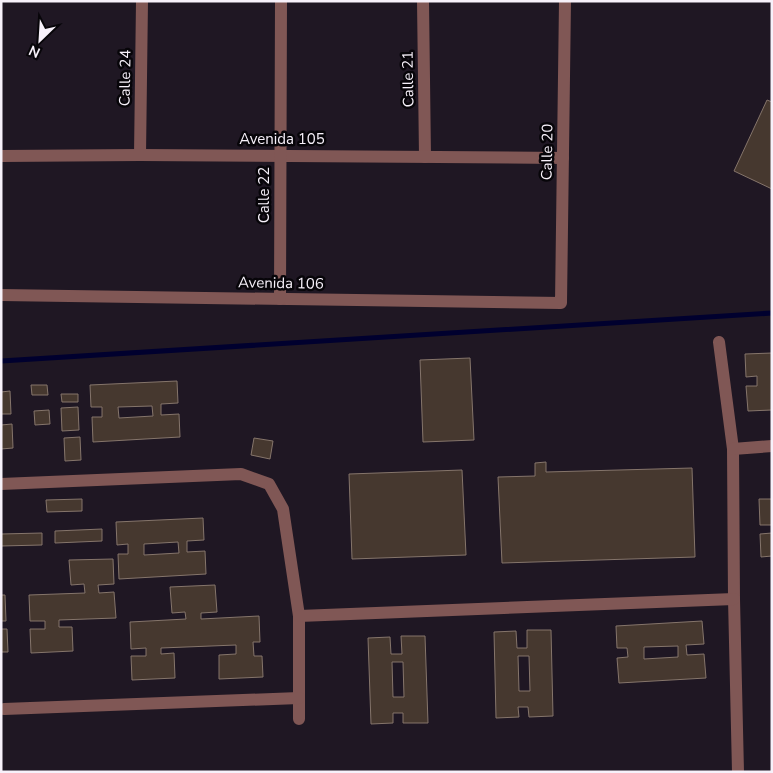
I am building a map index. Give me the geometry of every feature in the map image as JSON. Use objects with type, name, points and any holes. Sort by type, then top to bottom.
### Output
[{"type":"street","name":"Calle 24","points":[[140,155],[142,1]]},
{"type":"street","name":"Calle 22","points":[[280,299],[281,1]]},
{"type":"street","name":"Calle 21","points":[[423,1],[425,157]]},
{"type":"street","name":"Calle 20","points":[[561,303],[565,1]]},
{"type":"street","name":"Avenida 105","points":[[1,156],[563,158]]},
{"type":"street","name":"Avenida 106","points":[[1,295],[561,303]]},
{"type":"street","points":[[719,342],[733,450],[738,772]]},
{"type":"street","points":[[733,450],[772,446]]},
{"type":"street","points":[[1,484],[242,474],[270,484],[283,510],[299,616],[299,719]]},
{"type":"street","points":[[299,616],[734,599]]},
{"type":"street","points":[[4,709],[299,698]]},
{"type":"building","points":[[767,100],[772,102],[772,189],[734,171]]},
{"type":"building","points":[[772,353],[772,410],[748,411],[746,386],[757,386],[757,376],[746,377],[745,354]]},
{"type":"building","points":[[470,358],[474,440],[423,442],[420,360]]},
{"type":"building","points":[[177,381],[178,403],[161,404],[161,415],[179,414],[180,437],[93,442],[92,417],[102,417],[102,407],[91,407],[90,385]],"holes":[[[152,406],[153,416],[119,418],[118,407]]]},
{"type":"building","points":[[31,385],[47,385],[48,395],[32,395]]},
{"type":"building","points":[[10,391],[11,414],[1,414],[1,392]]},
{"type":"building","points":[[61,394],[78,394],[78,402],[62,402]]},
{"type":"building","points":[[78,407],[79,430],[62,431],[61,408]]},
{"type":"building","points":[[49,410],[50,424],[35,425],[34,411]]},
{"type":"building","points":[[12,424],[13,448],[1,449],[1,425]]},
{"type":"building","points":[[80,437],[81,460],[65,461],[64,438]]},
{"type":"building","points":[[254,438],[273,441],[270,459],[251,455]]},
{"type":"building","points":[[546,462],[546,472],[692,468],[695,557],[502,563],[498,477],[535,476],[535,463]]},
{"type":"building","points":[[462,470],[466,555],[352,559],[349,474]]},
{"type":"building","points":[[82,499],[82,511],[47,512],[46,500]]},
{"type":"building","points":[[759,499],[772,499],[772,525],[760,525]]},
{"type":"building","points":[[203,518],[204,540],[187,541],[187,552],[205,551],[206,574],[119,579],[118,554],[128,554],[128,544],[117,545],[116,522]],"holes":[[[178,542],[179,553],[144,555],[144,544]]]},
{"type":"building","points":[[102,529],[102,541],[55,543],[55,531]]},
{"type":"building","points":[[42,533],[42,545],[1,546],[1,534]]},
{"type":"building","points":[[772,533],[772,556],[761,557],[760,534]]},
{"type":"building","points":[[113,559],[114,584],[98,585],[99,593],[114,592],[116,618],[59,620],[59,627],[72,627],[73,651],[31,653],[30,629],[45,629],[45,621],[30,621],[29,595],[85,593],[84,584],[71,585],[69,560]]},
{"type":"building","points":[[215,585],[217,612],[201,613],[201,619],[259,616],[260,642],[253,642],[254,656],[262,656],[263,677],[219,679],[219,655],[236,654],[236,645],[161,648],[161,654],[174,653],[175,678],[132,680],[131,656],[146,656],[146,648],[131,649],[130,622],[186,619],[185,612],[172,613],[170,587]]},
{"type":"building","points":[[1,595],[5,595],[6,621],[1,621]]},
{"type":"building","points":[[702,621],[704,644],[686,645],[687,655],[704,654],[706,678],[619,683],[617,658],[628,657],[627,648],[617,648],[616,626]],"holes":[[[678,646],[678,657],[644,659],[644,647]]]},
{"type":"building","points":[[1,629],[7,629],[8,652],[1,652]]},
{"type":"building","points":[[527,630],[551,630],[553,716],[529,717],[528,707],[518,707],[519,717],[496,718],[494,632],[516,631],[517,648],[527,648]],"holes":[[[518,656],[529,656],[530,691],[519,691]]]},
{"type":"building","points":[[401,636],[425,636],[428,723],[403,723],[403,713],[393,713],[393,723],[371,724],[368,638],[390,637],[391,654],[402,654]],"holes":[[[392,662],[403,662],[404,697],[393,697]]]},
{"type":"waterway","points":[[1,361],[772,313]]}]
